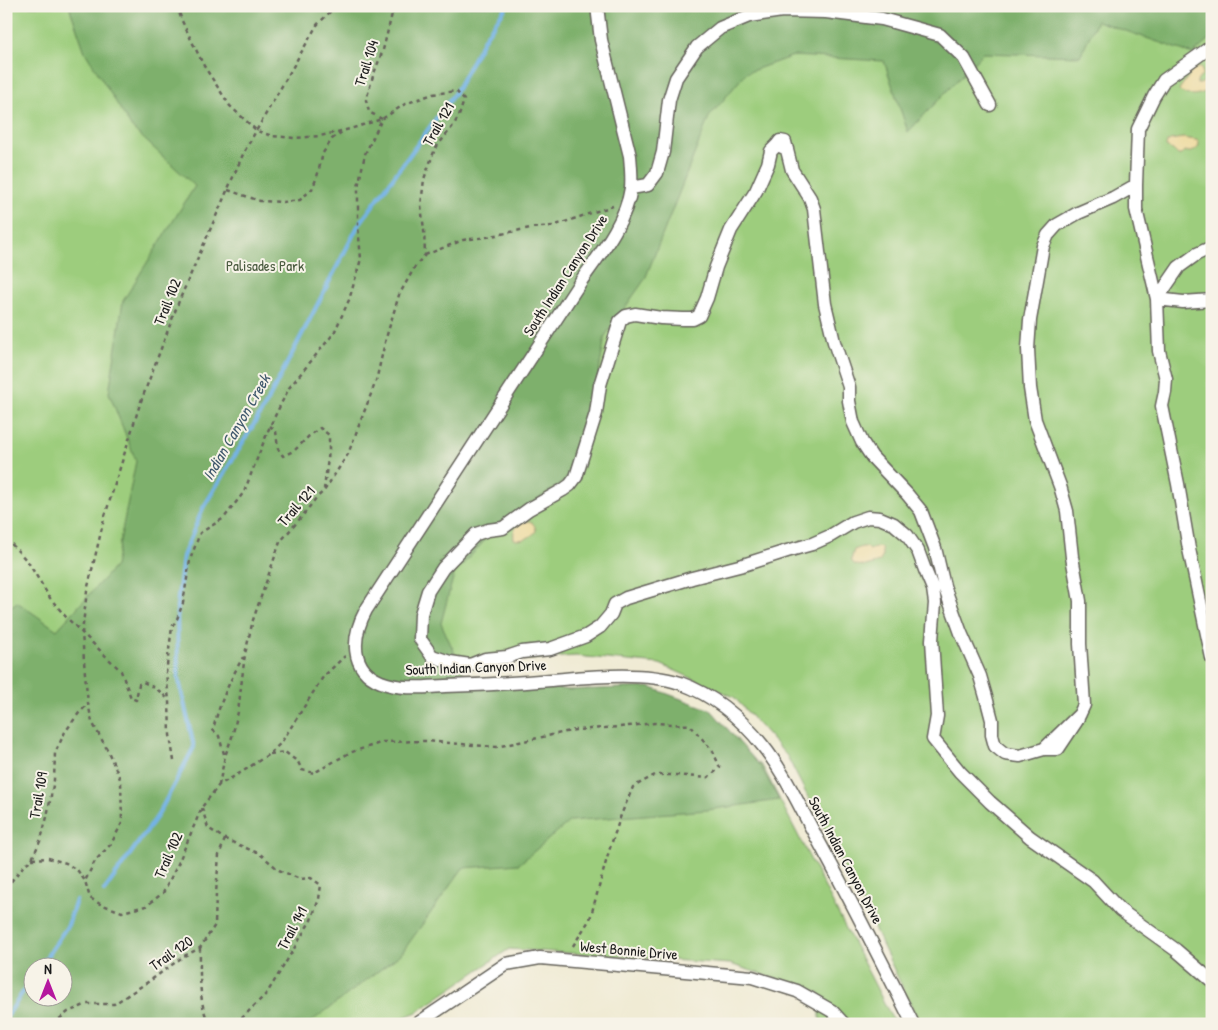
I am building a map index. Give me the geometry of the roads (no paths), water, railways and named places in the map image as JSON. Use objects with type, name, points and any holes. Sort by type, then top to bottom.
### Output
[{"type":"street","name":"South Indian Canyon Drive","points":[[597,6],[601,40],[630,156],[631,188],[623,215],[606,246],[581,281],[366,610],[358,628],[355,647],[366,672],[383,683],[397,686],[459,686],[633,676],[660,678],[708,695],[741,721],[763,746],[780,771],[838,875],[912,1024]]},
{"type":"street","points":[[631,188],[648,185],[657,173],[663,152],[669,100],[676,78],[697,47],[720,28],[749,16],[782,11],[826,12],[882,19],[940,35],[964,58],[990,105]]},
{"type":"street","points":[[1212,46],[1164,80],[1154,96],[1138,129],[1136,185],[1136,209],[1157,299],[1159,351],[1166,379],[1162,406],[1212,658]]},
{"type":"street","points":[[1136,185],[1113,198],[1078,213],[1057,225],[1048,235],[1043,246],[1030,320],[1028,349],[1030,388],[1035,420],[1060,486],[1067,512],[1072,557],[1080,601],[1080,644],[1084,705],[1076,722],[1058,749],[1044,749],[1020,756],[1005,754],[994,746],[992,720],[980,676],[944,586],[935,548],[921,512],[907,494],[872,457],[862,442],[853,422],[848,387],[824,304],[814,210],[810,198],[792,170],[782,147],[771,151],[768,164],[756,191],[731,230],[699,316],[683,320],[635,314],[626,316],[620,321],[600,385],[596,413],[576,477],[563,490],[529,509],[503,528],[476,534],[443,568],[428,591],[421,614],[420,639],[432,656],[450,662],[470,664],[522,652],[550,649],[586,636],[600,627],[611,614],[615,604],[626,598],[812,544],[853,522],[868,517],[880,518],[894,524],[907,535],[918,551],[924,570],[933,588],[935,603],[932,640],[937,716],[933,738],[960,772],[990,802],[1030,837],[1093,882],[1120,910],[1176,950],[1212,980]]},
{"type":"street","points":[[1157,299],[1179,267],[1197,254],[1212,247]]},
{"type":"street","points":[[1157,299],[1183,302],[1212,300]]},
{"type":"street","name":"West Bonnie Drive","points":[[417,1024],[506,964],[540,958],[752,977],[797,992],[832,1011],[844,1024]]},
{"type":"waterway","name":"Indian Canyon Creek","points":[[104,891],[158,815],[194,747],[178,676],[177,606],[183,556],[203,508],[265,406],[358,226],[456,91],[485,37],[507,6]]},
{"type":"waterway","name":"Indian Canyon Creek","points":[[46,958],[68,925],[76,900]]},
{"type":"waterway","name":"Indian Canyon Creek","points":[[6,1018],[22,993]]},
{"type":"park label","name":"Palisades Park","points":[[265,265]]}]
